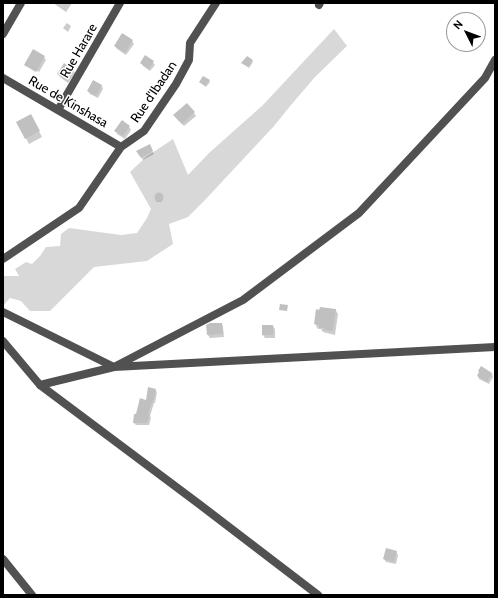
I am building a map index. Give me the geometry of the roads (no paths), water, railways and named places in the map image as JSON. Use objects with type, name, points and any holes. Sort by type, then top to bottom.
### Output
[{"type":"street","points":[[3,34],[21,3]]},
{"type":"street","name":"Rue Harare","points":[[58,110],[120,3]]},
{"type":"street","name":"Rue d'Ibadan","points":[[3,260],[79,208],[121,147],[144,131],[176,84],[189,60],[190,43],[216,3]]},
{"type":"street","points":[[114,367],[243,300],[359,214],[484,78],[495,60]]},
{"type":"street","name":"Rue de Kinshasa","points":[[3,78],[121,147]]},
{"type":"street","points":[[3,312],[114,367]]},
{"type":"street","points":[[3,341],[40,385],[318,595]]},
{"type":"street","points":[[40,385],[114,367],[495,347]]},
{"type":"street","points":[[3,559],[32,595]]}]
